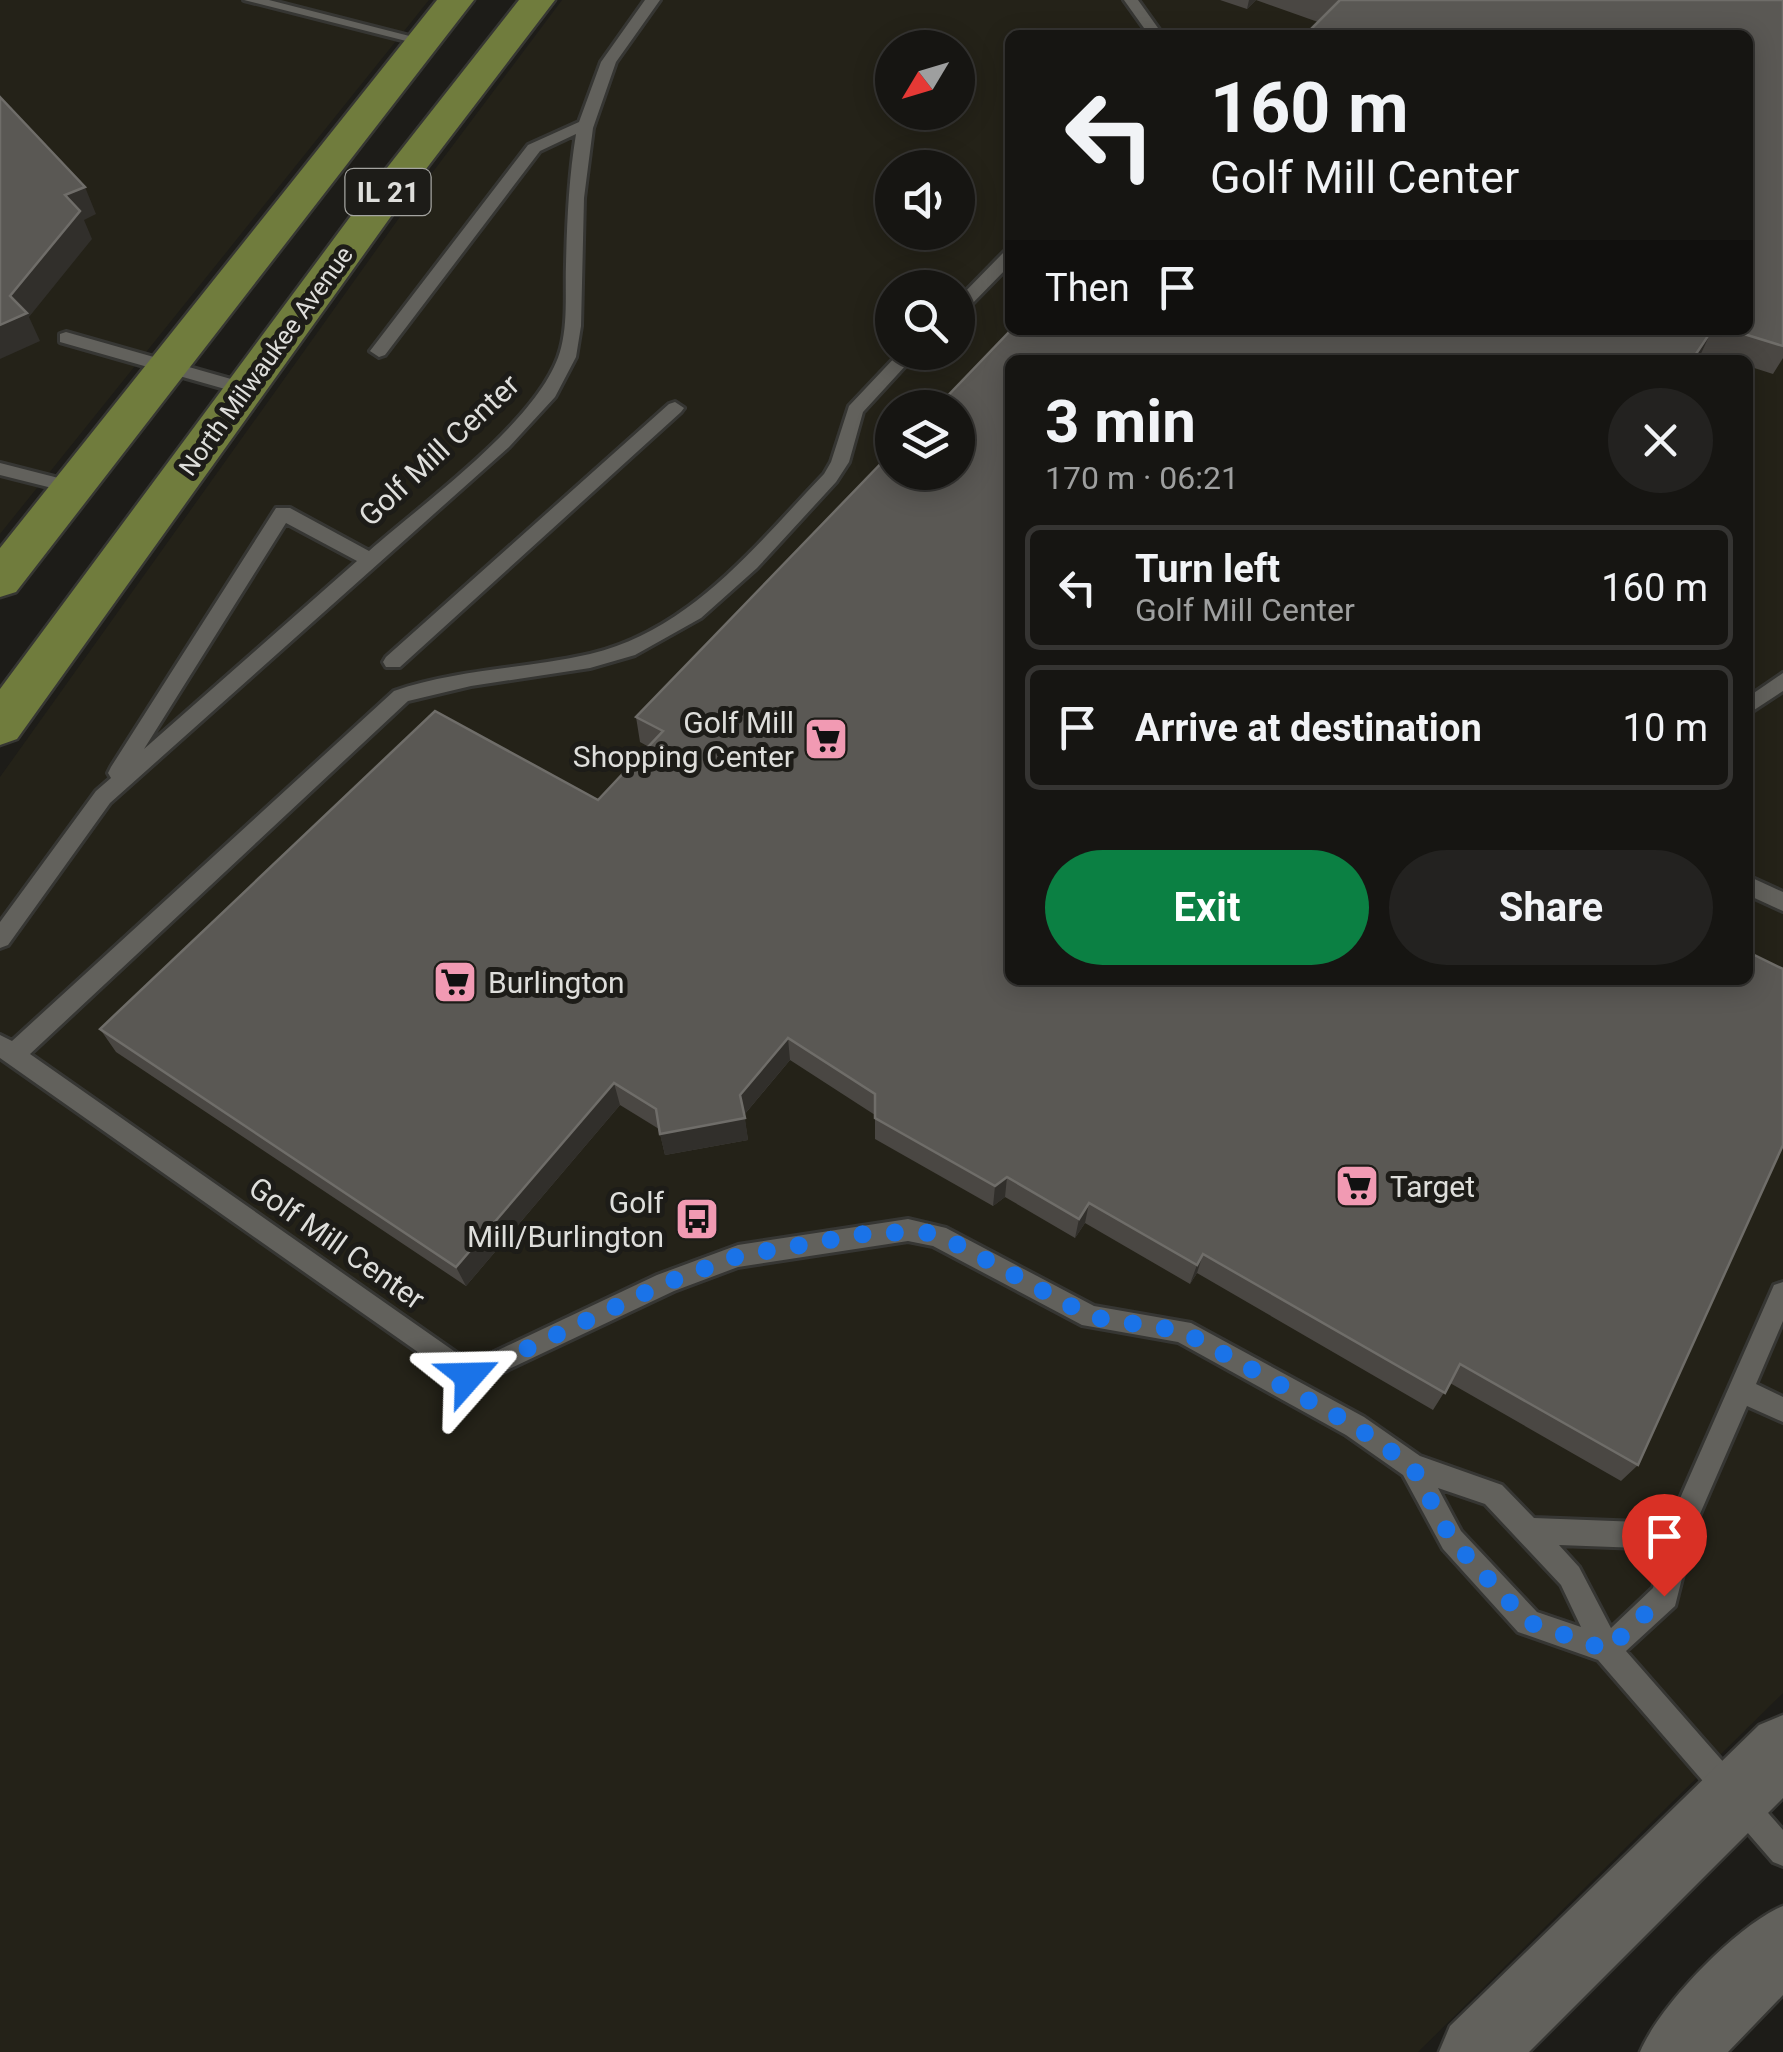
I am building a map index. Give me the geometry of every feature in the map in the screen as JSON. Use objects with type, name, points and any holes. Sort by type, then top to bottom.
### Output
[{"type":"main road","name":"IL 21","points":[[0,580],[456,0]]},
{"type":"main road","name":"North Milwaukee Avenue","points":[[0,726],[444,117],[537,0]]},
{"type":"main road","points":[[1476,2052],[1783,1748]]},
{"type":"main road","points":[[1677,2052],[1783,1942]]},
{"type":"lane","points":[[251,0],[422,41]]},
{"type":"lane","name":"Golf Mill Center","points":[[0,939],[103,797],[368,559],[504,444],[555,385],[573,334],[577,158],[582,126],[592,94],[617,46],[654,0]]},
{"type":"lane","points":[[1131,0],[1152,30]]},
{"type":"lane","points":[[379,351],[534,148],[582,126]]},
{"type":"lane","points":[[975,291],[1005,261]]},
{"type":"lane","points":[[66,338],[246,389]]},
{"type":"lane","name":"Golf Mill Center","points":[[893,370],[855,410],[840,462],[830,478],[702,610],[672,632],[624,653],[446,683],[401,696],[7,1050],[469,1376],[666,1283],[738,1256],[908,1230],[961,1246],[1091,1317],[1182,1331],[1355,1426],[1412,1466],[1492,1494],[1570,1576],[1607,1650]]},
{"type":"lane","points":[[394,662],[675,408]]},
{"type":"lane","points":[[0,469],[72,487]]},
{"type":"lane","points":[[103,797],[283,513],[368,559]]},
{"type":"lane","points":[[1753,703],[1783,680]]},
{"type":"lane","points":[[1753,887],[1783,902]]},
{"type":"lane","points":[[1783,1293],[1683,1522],[1664,1596],[1607,1650],[1783,1852]]},
{"type":"lane","points":[[1742,1390],[1783,1410]]},
{"type":"lane","name":"Golf Mill Center","points":[[1412,1466],[1452,1540],[1528,1622],[1607,1650]]},
{"type":"lane","points":[[1528,1531],[1640,1535],[1683,1522]]},
{"type":"shaded area","points":[[0,0],[429,0],[0,534]]},
{"type":"shaded area","name":"Golf Mill Shopping Center","points":[[562,0],[1783,0],[1783,1693],[1418,2052],[0,2052],[0,777],[414,197]]},
{"type":"building","points":[[1340,0],[1783,0],[1783,346],[1747,335],[1753,335],[1753,30],[1310,30]]},
{"type":"building","points":[[0,97],[85,187],[65,195],[80,211],[10,296],[27,313],[0,325]]},
{"type":"building","name":"Golf Mill Shopping Center","points":[[1006,335],[1709,335],[1695,355],[1005,355],[1005,985],[1753,985],[1753,954],[1783,969],[1783,1145],[1638,1465],[1460,1364],[1445,1393],[1203,1254],[1197,1265],[1089,1203],[1079,1219],[1007,1177],[995,1186],[875,1118],[875,1094],[788,1038],[740,1095],[745,1118],[660,1134],[656,1109],[614,1083],[456,1267],[100,1029],[435,711],[598,800],[663,731],[636,717],[875,470],[875,490],[975,490],[975,390],[953,390]]},
{"type":"place","name":"Golf Mill Shopping Center","points":[[826,739]]},
{"type":"place","name":"Burlington","points":[[455,982]]},
{"type":"place","name":"Target","points":[[1357,1186]]},
{"type":"place","name":"Golf Mill/Burlington","points":[[697,1219]]},
{"type":"route","points":[[469,1376],[666,1283],[738,1256],[870,1233],[925,1232],[961,1246],[1091,1317],[1182,1331],[1355,1426],[1412,1466],[1452,1540],[1528,1622],[1607,1650],[1664,1596]]}]
